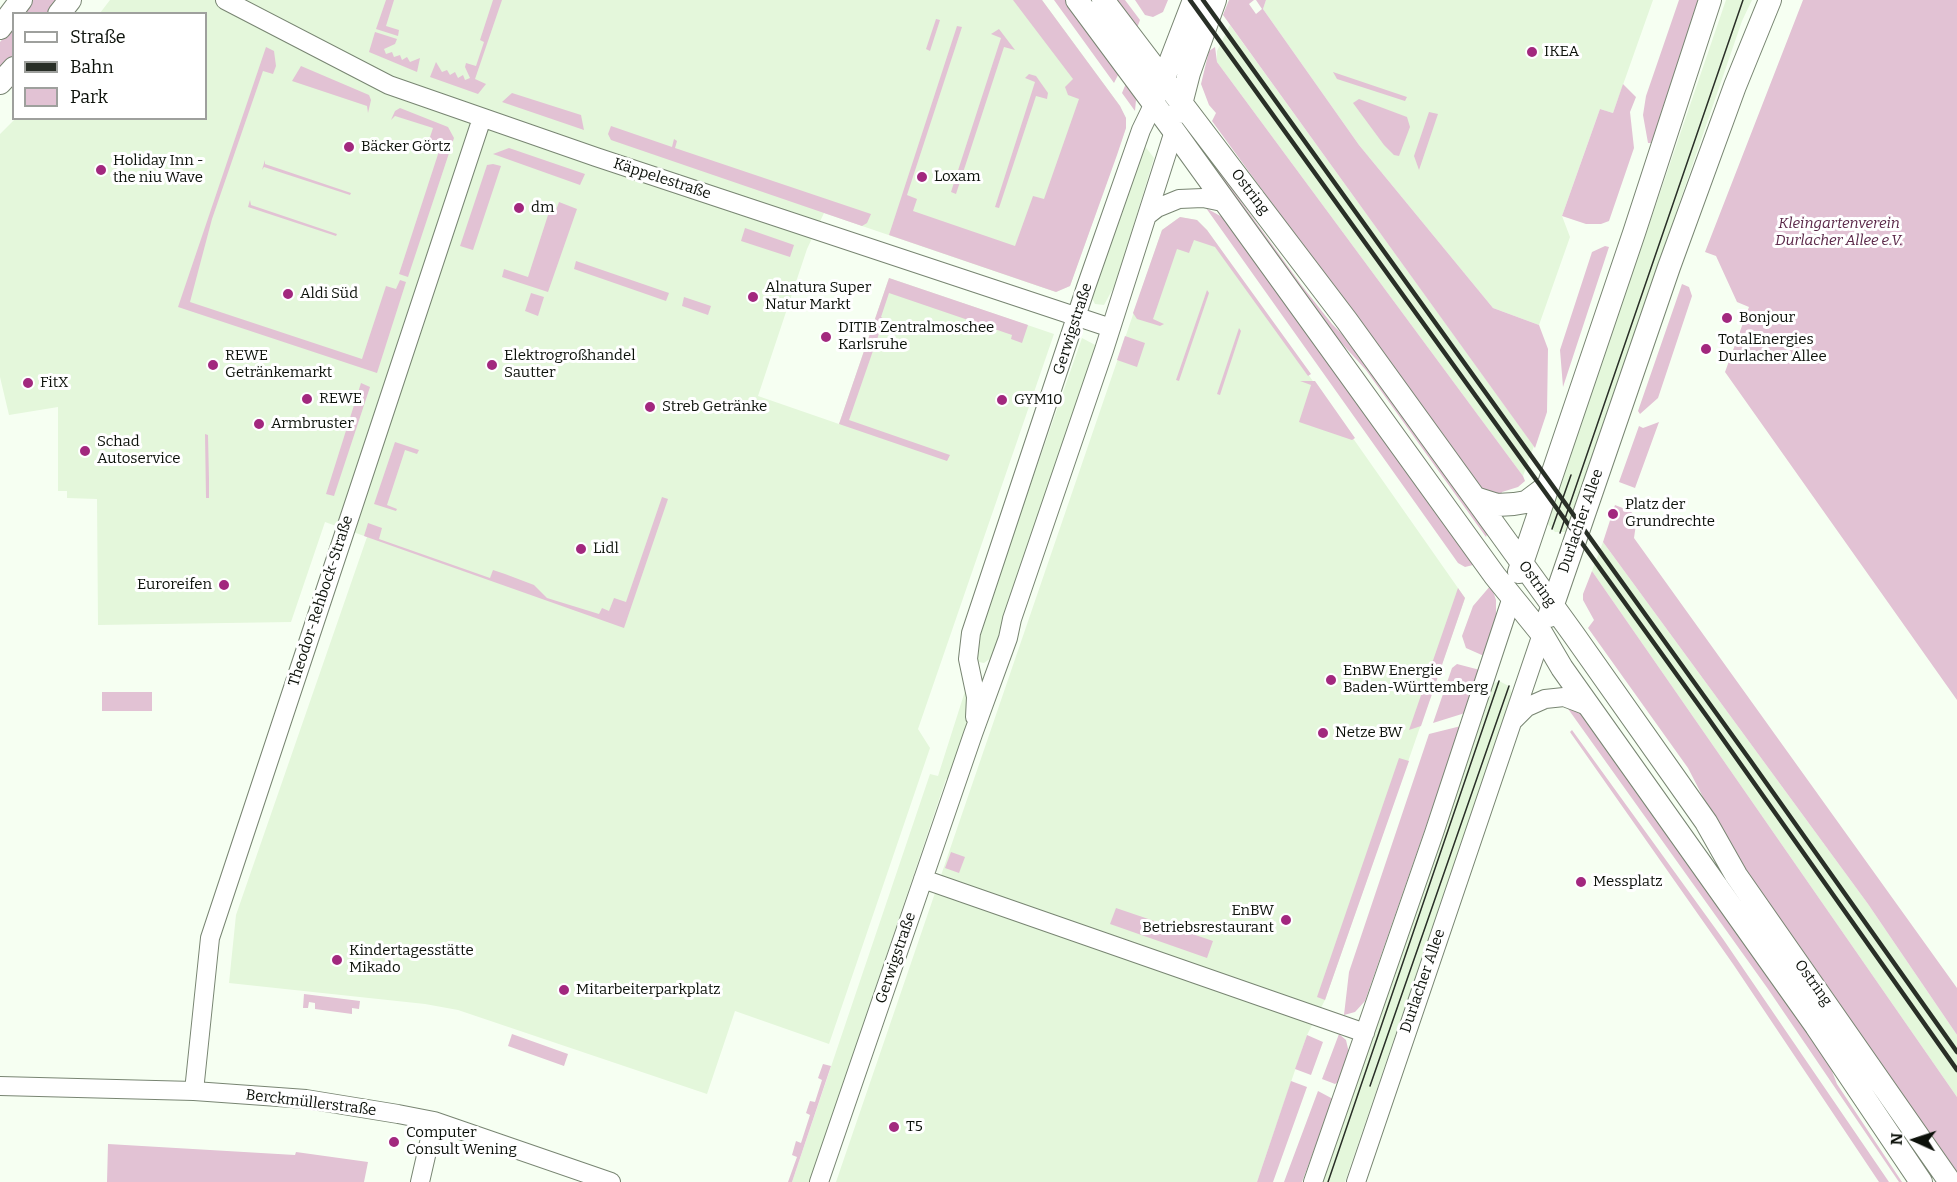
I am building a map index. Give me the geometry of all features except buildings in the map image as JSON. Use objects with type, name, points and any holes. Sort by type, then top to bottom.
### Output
[{"type":"main road","points":[[0,28],[21,0]]},
{"type":"main road","name":"Ostring","points":[[1077,0],[1512,597],[1542,634],[1590,707],[1828,1044],[1921,1182]]},
{"type":"main road","name":"Ostring","points":[[1103,0],[1347,321],[1522,563],[1683,788],[1736,875],[1950,1182]]},
{"type":"main road","name":"Gerwigstraße","points":[[1154,103],[1165,80],[1194,0]]},
{"type":"main road","name":"Gerwigstraße","points":[[1174,131],[1215,0]]},
{"type":"main road","points":[[1512,597],[1546,487],[1634,233],[1710,0]]},
{"type":"main road","name":"Durlacher Allee","points":[[1542,634],[1669,267],[1735,86],[1770,0]]},
{"type":"main road","points":[[0,83],[12,70]]},
{"type":"main road","points":[[1475,498],[1497,505],[1514,504],[1526,502],[1546,487]]},
{"type":"street","name":"Käppelestraße","points":[[225,0],[364,73],[482,118],[1111,328]]},
{"type":"street","name":"Gerwigstraße","points":[[973,734],[977,708],[968,659],[971,633],[1141,130],[1154,103]]},
{"type":"street","name":"Theodor-Rehbock-Straße","points":[[194,1091],[210,938],[482,118]]},
{"type":"street","name":"Gerwigstraße","points":[[819,1182],[1008,638],[1012,619],[1111,328],[1174,131]]},
{"type":"street","points":[[1148,215],[1157,208],[1179,199],[1203,198],[1227,204]]},
{"type":"street","points":[[1313,1182],[1512,597]]},
{"type":"street","name":"Durlacher Allee","points":[[1356,1182],[1542,634]]},
{"type":"street","points":[[1513,721],[1527,707],[1545,699],[1564,697],[1590,707]]},
{"type":"street","points":[[923,879],[1365,1033]]},
{"type":"street","name":"Berckmüllerstraße","points":[[0,1086],[194,1091],[306,1099],[434,1121],[610,1182]]},
{"type":"street","points":[[420,1182],[434,1121]]},
{"type":"shaded area","points":[[110,0],[1042,0],[1120,106],[1126,118],[1126,128],[1070,286],[1056,292],[824,213],[807,249],[758,396],[839,424],[889,278],[1054,334],[918,729],[930,748],[829,1044],[735,1011],[707,1094],[458,1010],[425,1004],[229,983],[236,915],[367,537],[325,522],[291,622],[98,625],[97,499],[67,498],[67,491],[58,491],[58,407],[9,415],[0,377],[0,134],[14,120],[207,120],[207,12],[101,12]]},
{"type":"shaded area","points":[[1266,0],[1653,0],[1613,113],[1600,109],[1562,216],[1570,237],[1539,325],[1493,308],[1359,145],[1263,9]]},
{"type":"shaded area","points":[[1726,0],[1752,0],[1742,21],[1566,532],[1555,532],[1547,523]]},
{"type":"shaded area","points":[[1230,25],[1534,446],[1523,476],[1217,62],[1217,51]]},
{"type":"shaded area","points":[[1144,145],[1154,158],[1116,283],[1104,305],[1095,304],[1092,298]]},
{"type":"shaded area","points":[[1180,217],[1197,220],[1207,230],[1465,598],[1325,1000],[1307,1035],[1257,1182],[836,1182],[1162,230]]},
{"type":"shaded area","points":[[1082,338],[1097,346],[995,655],[984,663],[979,662],[976,657],[978,638],[988,606]]},
{"type":"shaded area","points":[[1603,542],[1868,904],[1957,1035],[1957,1097],[1592,571]]},
{"type":"shaded area","points":[[1499,681],[1509,686],[1512,694],[1345,1182],[1320,1182],[1493,684]]},
{"type":"shaded area","points":[[966,688],[969,705],[966,730],[949,778],[946,779],[810,1182],[792,1182],[930,774],[938,776]]},
{"type":"green space","points":[[33,0],[57,0],[48,12],[24,12]]},
{"type":"green space","points":[[386,0],[394,0],[386,26],[399,30],[398,36],[376,29]]},
{"type":"green space","points":[[493,0],[502,0],[475,79],[486,84],[478,94],[430,77],[436,62],[442,72],[447,70],[450,75],[455,72],[458,78],[463,75],[465,80],[470,78],[465,67],[466,63],[476,66],[484,42],[480,40]]},
{"type":"green space","points":[[1013,0],[1042,0],[1120,106],[1126,118],[1126,128],[1117,155],[1070,286],[1056,292],[889,235],[957,26],[962,27],[907,195],[917,199],[913,211],[1015,246],[1033,196],[1044,199],[1079,99],[1068,95],[1065,87],[1073,79]]},
{"type":"green space","points":[[1054,0],[1066,0],[1120,71],[1114,83]]},
{"type":"green space","points":[[1112,0],[1125,0],[1140,20],[1137,28]]},
{"type":"green space","points":[[1135,0],[1168,0],[1163,12],[1153,17],[1145,15]]},
{"type":"green space","points":[[1229,0],[1254,0],[1249,4],[1256,14],[1262,9],[1256,0],[1266,0],[1263,9],[1359,145],[1493,308],[1539,325],[1548,349],[1547,412],[1535,448],[1223,15]]},
{"type":"green space","points":[[1679,0],[1699,0],[1663,111],[1651,143],[1648,143],[1643,115],[1646,96]]},
{"type":"green space","name":"Kleingartenverein Durlacher Allee e.V.","points":[[1803,0],[1957,0],[1957,700],[1725,372],[1749,307],[1737,302],[1716,256],[1705,252]]},
{"type":"green space","points":[[936,19],[940,20],[930,51],[926,49]]},
{"type":"green space","points":[[12,28],[12,56],[0,70],[0,42]]},
{"type":"green space","points":[[999,29],[1015,50],[1004,47],[956,194],[951,192],[1001,38],[991,34]]},
{"type":"green space","points":[[375,32],[397,39],[395,44],[384,49],[386,54],[392,52],[394,57],[400,55],[402,60],[407,57],[410,62],[420,58],[417,72],[369,52]]},
{"type":"green space","points":[[266,47],[274,51],[276,66],[273,74],[263,71],[212,219],[190,302],[362,359],[386,286],[396,289],[400,280],[406,282],[377,373],[178,307]]},
{"type":"green space","points":[[1215,47],[1217,62],[1523,476],[1525,481],[1518,487],[1502,492],[1500,497],[1478,486],[1212,121],[1216,113],[1209,105],[1201,84],[1209,51]]},
{"type":"green space","points":[[301,66],[369,95],[371,100],[368,113],[367,106],[292,81]]},
{"type":"green space","points":[[1333,72],[1407,97],[1405,101],[1337,79]]},
{"type":"green space","points":[[1029,74],[1036,76],[1048,93],[1047,99],[1036,96],[999,208],[995,207],[1035,82],[1025,78]]},
{"type":"green space","points":[[1127,81],[1136,100],[1135,111],[1122,93]]},
{"type":"green space","points":[[1623,84],[1636,97],[1630,112],[1634,148],[1609,221],[1601,224],[1586,224],[1562,216],[1600,109],[1613,113]]},
{"type":"green space","points":[[512,93],[581,115],[584,130],[502,102]]},
{"type":"green space","points":[[1359,99],[1407,117],[1410,127],[1399,156],[1394,155],[1384,145],[1353,103]]},
{"type":"green space","points":[[400,108],[448,127],[454,138],[408,277],[399,274],[441,145],[429,140],[433,128],[395,116],[391,120],[395,111]]},
{"type":"green space","points":[[1429,112],[1438,114],[1419,170],[1414,156]]},
{"type":"green space","points":[[611,126],[672,147],[674,139],[677,141],[675,148],[871,214],[867,223],[862,226],[611,140],[608,134]]},
{"type":"green space","points":[[509,148],[585,174],[580,185],[493,154]]},
{"type":"green space","points":[[1203,149],[1302,286],[1332,324],[1359,351],[1488,532],[1486,537],[1366,370],[1326,326],[1200,154]]},
{"type":"green space","points":[[265,160],[265,164],[351,193],[350,195],[264,167],[262,170]]},
{"type":"green space","points":[[487,165],[501,166],[473,250],[460,246]]},
{"type":"green space","points":[[250,200],[251,205],[337,234],[336,236],[248,207]]},
{"type":"green space","points":[[559,202],[577,209],[548,292],[502,277],[504,269],[528,277],[549,212],[555,213]]},
{"type":"green space","points":[[1206,208],[1231,222],[1477,564],[1465,567],[1458,563]]},
{"type":"green space","points":[[1180,217],[1197,220],[1207,230],[1311,374],[1308,376],[1215,247],[1194,240],[1189,253],[1177,249],[1153,319],[1164,324],[1160,326],[1137,319],[1133,313],[1162,230]]},
{"type":"green space","points":[[745,228],[794,245],[790,257],[741,241]]},
{"type":"green space","points":[[1605,246],[1609,247],[1563,387],[1560,350],[1592,252]]},
{"type":"green space","points":[[576,261],[669,293],[666,301],[574,269]]},
{"type":"green space","points":[[889,278],[1028,325],[1022,343],[1011,339],[1012,335],[889,293],[881,317],[884,319],[849,420],[950,455],[947,461],[839,424]]},
{"type":"green space","points":[[1682,284],[1689,287],[1692,296],[1658,398],[1640,414],[1638,411]]},
{"type":"green space","points":[[1207,290],[1209,293],[1179,381],[1176,380]]},
{"type":"green space","points":[[531,293],[544,297],[538,316],[525,311]]},
{"type":"green space","points":[[684,297],[711,306],[708,315],[682,306]]},
{"type":"green space","points":[[1239,328],[1241,331],[1220,395],[1217,394]]},
{"type":"green space","points":[[1125,336],[1145,343],[1137,367],[1117,360]]},
{"type":"green space","points":[[1300,381],[1315,381],[1355,438],[1352,440],[1299,422],[1311,385]]},
{"type":"green space","points":[[361,383],[370,387],[334,496],[326,494]]},
{"type":"green space","points":[[1659,422],[1635,488],[1619,482],[1639,426],[1643,428]]},
{"type":"green space","points":[[205,434],[208,435],[209,498],[206,498]]},
{"type":"green space","points":[[395,442],[419,450],[417,454],[405,450],[387,505],[397,509],[396,511],[374,504]]},
{"type":"green space","points":[[662,497],[668,499],[624,628],[364,536],[368,523],[382,528],[379,539],[490,578],[493,570],[505,574],[534,585],[547,598],[599,614],[602,608],[609,611],[614,598],[626,602]]},
{"type":"green space","points":[[1615,505],[1630,511],[1637,517],[1634,538],[1957,988],[1957,1035],[1868,904],[1603,542]]},
{"type":"green space","points":[[1592,571],[1957,1097],[1957,1179],[1752,884],[1721,832],[1688,768],[1588,628],[1594,620],[1583,600],[1583,594]]},
{"type":"green space","points":[[1491,585],[1496,600],[1496,620],[1484,656],[1466,648],[1462,636],[1473,606]]},
{"type":"green space","points":[[1458,588],[1465,598],[1421,726],[1409,730]]},
{"type":"green space","points":[[1457,664],[1480,670],[1465,713],[1433,723],[1452,668]]},
{"type":"green space","points":[[102,692],[152,692],[152,711],[102,711]]},
{"type":"green space","points":[[1566,706],[1582,713],[1826,1056],[1837,1084],[1902,1182],[1899,1182],[1768,989]]},
{"type":"green space","points":[[1461,726],[1365,1001],[1355,1012],[1344,1015],[1349,972],[1429,734]]},
{"type":"green space","points":[[1572,730],[1723,939],[1889,1182],[1879,1182],[1733,964],[1570,732]]},
{"type":"green space","points":[[1399,758],[1409,761],[1325,1000],[1317,997]]},
{"type":"green space","points":[[951,852],[965,857],[959,873],[945,868]]},
{"type":"green space","points":[[1116,908],[1213,941],[1207,958],[1110,924]]},
{"type":"green space","points":[[304,994],[360,1001],[359,1009],[352,1008],[352,1014],[315,1009],[315,1003],[309,1002],[308,1008],[303,1008]]},
{"type":"green space","points":[[512,1034],[568,1054],[564,1066],[508,1046]]},
{"type":"green space","points":[[1339,1034],[1346,1040],[1349,1053],[1338,1082],[1335,1084],[1322,1079]]},
{"type":"green space","points":[[1307,1035],[1323,1042],[1311,1075],[1295,1069]]},
{"type":"green space","points":[[823,1064],[831,1066],[792,1182],[788,1182],[797,1157],[792,1155],[796,1141],[801,1143],[810,1115],[806,1113],[810,1101],[815,1102],[822,1080],[818,1078]]},
{"type":"green space","points":[[1291,1081],[1307,1087],[1273,1182],[1257,1182]]},
{"type":"green space","points":[[1318,1091],[1333,1099],[1302,1182],[1284,1182]]},
{"type":"green space","points":[[108,1144],[295,1155],[296,1152],[368,1162],[364,1182],[107,1182]]},
{"type":"tram line","points":[[1560,533],[1743,0]]},
{"type":"tram line","points":[[1552,529],[1571,475]]},
{"type":"tram line","points":[[1328,1182],[1499,681]]},
{"type":"tram line","points":[[1370,1086],[1509,686]]},
{"type":"railway","points":[[1190,0],[1708,718],[1957,1070]]},
{"type":"railway","points":[[1203,0],[1750,760],[1957,1052]]},
{"type":"place","name":"IKEA","points":[[1532,52]]},
{"type":"place","name":"Bäcker Görtz","points":[[349,147]]},
{"type":"place","name":"Holiday Inn - the niu Wave","points":[[101,170]]},
{"type":"place","name":"Loxam","points":[[922,177]]},
{"type":"place","name":"dm","points":[[519,208]]},
{"type":"place","name":"Aldi Süd","points":[[288,294]]},
{"type":"place","name":"Alnatura Super Natur Markt","points":[[753,297]]},
{"type":"place","name":"Bonjour","points":[[1727,318]]},
{"type":"place","name":"DITIB Zentralmoschee Karlsruhe","points":[[826,337]]},
{"type":"place","name":"TotalEnergies Durlacher Allee","points":[[1706,349]]},
{"type":"place","name":"REWE Getränkemarkt","points":[[213,365]]},
{"type":"place","name":"Elektrogroßhandel Sautter","points":[[492,365]]},
{"type":"place","name":"FitX","points":[[28,383]]},
{"type":"place","name":"REWE","points":[[307,399]]},
{"type":"place","name":"GYM10","points":[[1002,400]]},
{"type":"place","name":"Streb Getränke","points":[[650,407]]},
{"type":"place","name":"Armbruster","points":[[259,424]]},
{"type":"place","name":"Schad Autoservice","points":[[85,451]]},
{"type":"place","name":"Platz der Grundrechte","points":[[1613,514]]},
{"type":"place","name":"Lidl","points":[[581,549]]},
{"type":"place","name":"Euroreifen","points":[[224,585]]},
{"type":"place","name":"EnBW Energie Baden-Württemberg","points":[[1331,680]]},
{"type":"place","name":"Netze BW","points":[[1323,733]]},
{"type":"place","name":"Messplatz","points":[[1581,882]]},
{"type":"place","name":"EnBW Betriebsrestaurant","points":[[1286,920]]},
{"type":"place","name":"Kindertagesstätte Mikado","points":[[337,960]]},
{"type":"place","name":"Mitarbeiterparkplatz","points":[[564,990]]},
{"type":"place","name":"T5","points":[[894,1127]]},
{"type":"place","name":"Computer Consult Wening","points":[[394,1142]]}]
